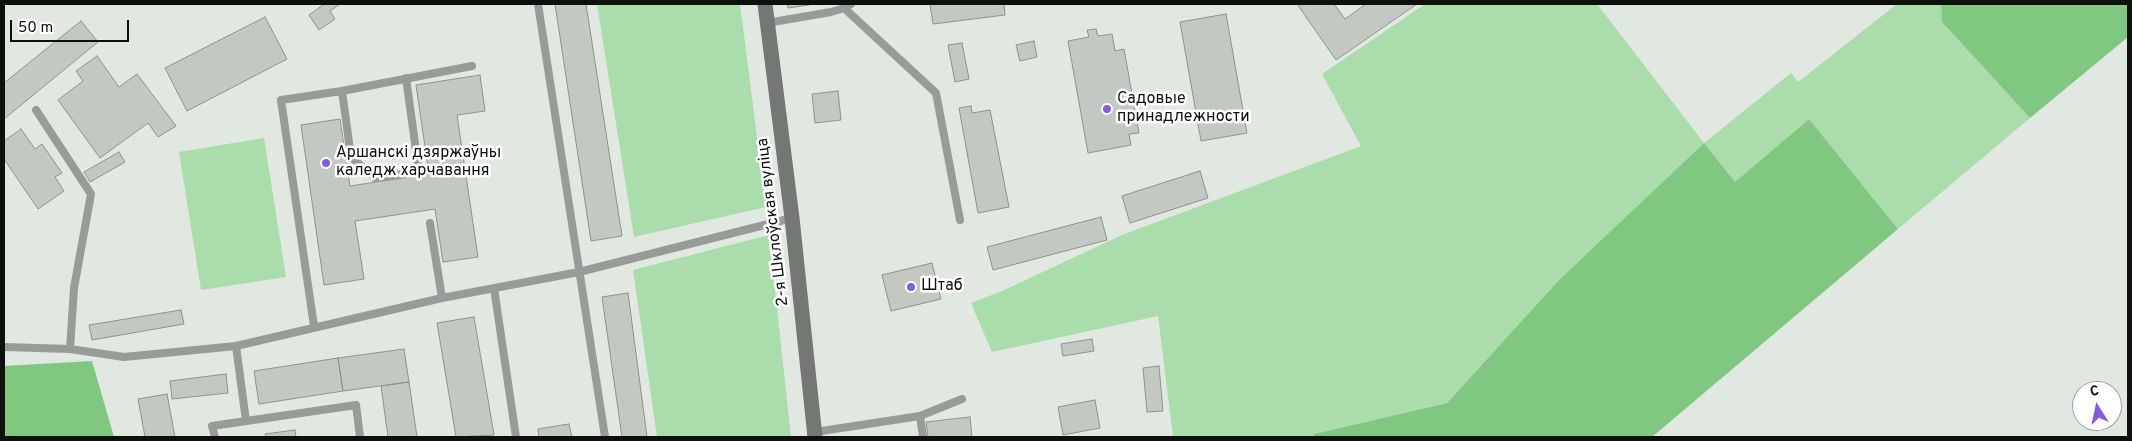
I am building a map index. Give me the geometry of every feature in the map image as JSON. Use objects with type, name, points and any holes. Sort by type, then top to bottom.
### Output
[{"type":"street","name":"2-я Шклоўская вуліца","points":[[765,4],[792,218],[815,434]]},
{"type":"lane","points":[[538,4],[605,437]]},
{"type":"lane","points":[[767,23],[847,6],[936,94],[960,220]]},
{"type":"lane","points":[[314,326],[281,100],[342,91],[472,66]]},
{"type":"lane","points":[[342,91],[351,157],[375,178],[419,172],[406,78]]},
{"type":"lane","points":[[36,110],[91,194],[74,288],[70,349]]},
{"type":"lane","points":[[4,347],[70,349],[124,357],[236,346],[314,326],[442,298],[579,272],[792,218]]},
{"type":"lane","points":[[430,223],[442,298]]},
{"type":"lane","points":[[494,288],[516,437]]},
{"type":"lane","points":[[236,346],[246,421]]},
{"type":"lane","points":[[815,434],[920,416],[962,399]]},
{"type":"lane","points":[[215,437],[212,426],[356,405],[360,437]]},
{"type":"lane","points":[[920,416],[922,437]]},
{"type":"green space","points":[[597,4],[740,4],[766,207],[634,237]]},
{"type":"green space","points":[[1425,4],[1597,4],[1704,143],[1560,279],[1447,403],[1314,434],[1313,437],[1173,437],[1158,316],[992,352],[971,303],[1002,291],[1122,235],[1361,146],[1322,74]]},
{"type":"green space","points":[[1897,4],[1941,4],[1942,22],[2030,118],[1898,229],[1809,119],[1735,182],[1704,143],[1791,73],[1798,82]]},
{"type":"green space","points":[[1941,4],[2128,4],[2128,37],[2030,118],[1942,22]]},
{"type":"green space","points":[[1809,119],[1898,229],[1652,437],[1313,437],[1314,434],[1447,403],[1560,279],[1704,143],[1735,182]]},
{"type":"green space","points":[[264,138],[286,277],[201,290],[179,152]]},
{"type":"green space","points":[[769,235],[791,437],[657,437],[633,270]]},
{"type":"green space","points":[[92,361],[114,437],[4,437],[4,366]]},
{"type":"building","points":[[322,4],[340,4],[330,11],[335,19],[319,30],[309,15]]},
{"type":"building","points":[[555,4],[586,4],[622,236],[591,241]]},
{"type":"building","points":[[787,4],[809,4],[809,5],[788,8]]},
{"type":"building","points":[[930,4],[1004,4],[1005,15],[933,24]]},
{"type":"building","points":[[1297,4],[1334,4],[1345,19],[1366,4],[1417,4],[1336,60]]},
{"type":"building","points":[[1226,14],[1247,133],[1201,141],[1180,22]]},
{"type":"building","points":[[265,17],[287,59],[187,111],[165,68]]},
{"type":"building","points":[[81,21],[98,42],[4,119],[4,83]]},
{"type":"building","points":[[1096,29],[1098,36],[1112,34],[1115,51],[1124,49],[1139,133],[1129,134],[1131,145],[1088,153],[1068,41],[1089,37],[1087,30]]},
{"type":"building","points":[[1034,41],[1037,57],[1020,61],[1016,45]]},
{"type":"building","points":[[962,43],[969,79],[955,82],[948,45]]},
{"type":"building","points":[[97,56],[119,87],[137,74],[176,126],[158,137],[148,123],[100,158],[58,100],[83,81],[76,71]]},
{"type":"building","points":[[480,75],[485,111],[457,115],[478,257],[443,262],[435,209],[355,221],[364,279],[324,285],[301,125],[340,119],[350,186],[429,174],[416,85]]},
{"type":"building","points":[[838,91],[841,120],[815,123],[812,94]]},
{"type":"building","points":[[971,106],[972,113],[990,110],[1009,207],[978,213],[959,108]]},
{"type":"building","points":[[21,129],[35,149],[42,144],[62,173],[55,177],[64,191],[38,209],[4,159],[4,141]]},
{"type":"building","points":[[119,152],[125,162],[90,182],[84,172]]},
{"type":"building","points":[[1200,171],[1208,198],[1130,223],[1122,196]]},
{"type":"building","points":[[1101,217],[1107,240],[993,270],[987,247]]},
{"type":"building","name":"Штаб","points":[[932,263],[941,299],[891,311],[882,275]]},
{"type":"building","points":[[628,293],[647,437],[622,437],[602,297]]},
{"type":"building","points":[[181,310],[184,324],[92,340],[89,325]]},
{"type":"building","points":[[474,317],[494,435],[456,437],[437,323]]},
{"type":"building","points":[[1092,339],[1094,351],[1063,356],[1061,344]]},
{"type":"building","points":[[404,349],[409,382],[343,391],[338,358]]},
{"type":"building","points":[[338,358],[343,391],[259,404],[254,371]]},
{"type":"building","points":[[1159,366],[1163,411],[1147,412],[1143,368]]},
{"type":"building","points":[[226,374],[228,393],[172,399],[170,381]]},
{"type":"building","points":[[409,382],[417,437],[388,437],[381,386]]},
{"type":"building","points":[[167,394],[175,437],[145,437],[138,399]]},
{"type":"building","points":[[1095,400],[1100,428],[1063,435],[1058,407]]},
{"type":"building","points":[[970,417],[972,437],[928,437],[926,422]]},
{"type":"building","points":[[569,424],[572,437],[539,437],[538,429]]},
{"type":"building","points":[[295,430],[296,437],[266,437],[265,434]]},
{"type":"place","name":"Садовые принадлежности","points":[[1107,109]]},
{"type":"place","name":"Аршанскі дзяржаўны каледж харчавання","points":[[326,163]]},
{"type":"place","name":"Штаб","points":[[911,287]]}]
